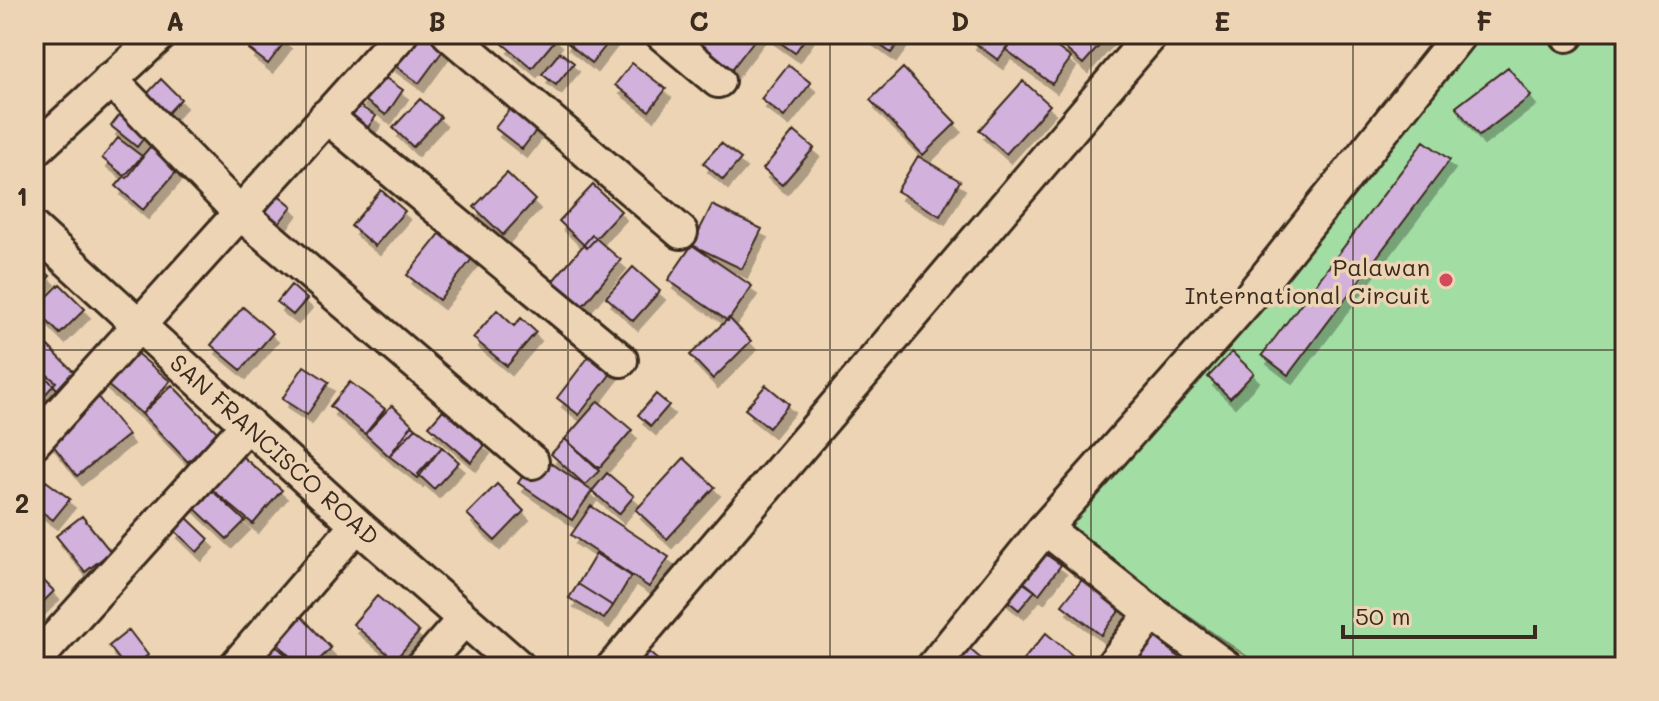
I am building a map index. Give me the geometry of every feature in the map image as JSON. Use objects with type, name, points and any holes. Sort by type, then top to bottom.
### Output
[{"type":"street","points":[[34,151],[161,34]]},
{"type":"street","points":[[34,442],[401,34]]},
{"type":"street","points":[[449,34],[681,232]]},
{"type":"street","points":[[662,34],[718,81]]},
{"type":"street","points":[[613,667],[1152,34]]},
{"type":"street","points":[[933,667],[1045,528],[1250,297],[1460,34]]},
{"type":"street","points":[[110,79],[240,213],[532,462]]},
{"type":"street","points":[[326,116],[621,360]]},
{"type":"street","name":"SAN FRANCISCO ROAD","points":[[34,229],[357,525],[519,667]]},
{"type":"street","points":[[34,662],[248,424]]},
{"type":"street","points":[[235,667],[357,525]]},
{"type":"street","points":[[1045,528],[1226,667]]},
{"type":"street","points":[[1111,667],[1152,613]]},
{"type":"street","points":[[422,667],[464,619]]},
{"type":"green space","name":"Palawan International Circuit","points":[[1476,34],[1625,34],[1625,667],[1262,667],[1058,526]]},
{"type":"building","points":[[260,34],[279,34],[286,40],[268,64],[249,49]]},
{"type":"building","points":[[410,34],[441,34],[450,41],[419,83],[390,62]]},
{"type":"building","points":[[512,34],[553,34],[557,38],[532,68],[503,44]]},
{"type":"building","points":[[569,34],[615,34],[592,63],[564,40]]},
{"type":"building","points":[[697,34],[759,34],[732,69],[694,38]]},
{"type":"building","points":[[768,34],[808,34],[795,53]]},
{"type":"building","points":[[865,34],[905,34],[891,53]]},
{"type":"building","points":[[975,34],[1017,34],[998,60],[971,40]]},
{"type":"building","points":[[1017,34],[1039,34],[1071,58],[1052,84],[1005,49]]},
{"type":"building","points":[[1071,34],[1110,34],[1083,64],[1061,45]]},
{"type":"building","points":[[560,52],[574,63],[556,85],[542,74]]},
{"type":"building","points":[[632,63],[666,89],[649,111],[615,85]]},
{"type":"building","points":[[788,65],[811,83],[784,117],[761,99]]},
{"type":"building","points":[[1508,67],[1531,96],[1479,136],[1456,107]]},
{"type":"building","points":[[903,68],[956,123],[923,155],[870,100]]},
{"type":"building","points":[[377,72],[403,90],[386,115],[360,97]]},
{"type":"building","points":[[161,79],[181,99],[165,116],[145,96]]},
{"type":"building","points":[[1023,81],[1050,105],[1006,154],[979,130]]},
{"type":"building","points":[[420,99],[441,117],[413,147],[393,128]]},
{"type":"building","points":[[515,103],[541,124],[522,149],[495,128]]},
{"type":"building","points":[[358,105],[376,116],[366,130],[349,119]]},
{"type":"building","points":[[126,107],[152,127],[137,147],[111,126]]},
{"type":"building","points":[[794,131],[814,148],[782,185],[763,169]]},
{"type":"building","points":[[118,138],[143,157],[127,178],[102,158]]},
{"type":"building","points":[[1424,141],[1450,160],[1288,375],[1262,355]]},
{"type":"building","points":[[721,143],[741,159],[723,180],[703,163]]},
{"type":"building","points":[[150,147],[177,171],[143,210],[116,186]]},
{"type":"building","points":[[918,156],[960,181],[940,216],[897,191]]},
{"type":"building","points":[[507,173],[535,200],[503,235],[474,207]]},
{"type":"building","points":[[593,185],[621,211],[587,248],[559,221]]},
{"type":"building","points":[[271,189],[292,206],[272,232],[250,216]]},
{"type":"building","points":[[381,190],[405,211],[375,246],[351,226]]},
{"type":"building","points":[[712,205],[762,229],[742,269],[692,245]]},
{"type":"building","points":[[443,230],[475,255],[439,300],[407,275]]},
{"type":"building","points":[[592,235],[621,260],[582,307],[552,282]]},
{"type":"building","points":[[692,245],[752,286],[728,321],[668,280]]},
{"type":"building","points":[[34,261],[50,276],[34,292]]},
{"type":"building","points":[[633,267],[660,291],[633,321],[606,297]]},
{"type":"building","points":[[60,284],[85,309],[60,334],[35,309]]},
{"type":"building","points":[[291,285],[307,299],[293,315],[277,302]]},
{"type":"building","points":[[243,307],[273,333],[241,370],[211,345]]},
{"type":"building","points":[[497,310],[514,326],[521,318],[536,332],[507,366],[473,338]]},
{"type":"building","points":[[729,318],[751,341],[713,379],[690,355]]},
{"type":"building","points":[[48,346],[77,375],[60,392],[34,365],[34,360]]},
{"type":"building","points":[[128,346],[170,381],[142,414],[100,379]]},
{"type":"building","points":[[597,346],[619,363],[579,415],[557,398]]},
{"type":"building","points":[[1232,352],[1254,373],[1230,398],[1208,377]]},
{"type":"building","points":[[34,364],[56,382],[34,408]]},
{"type":"building","points":[[304,366],[329,382],[307,415],[282,399]]},
{"type":"building","points":[[350,382],[385,409],[365,434],[330,406]]},
{"type":"building","points":[[172,385],[218,433],[188,462],[142,414]]},
{"type":"building","points":[[766,385],[789,404],[769,428],[745,409]]},
{"type":"building","points":[[656,394],[669,405],[651,426],[638,415]]},
{"type":"building","points":[[97,396],[128,435],[77,476],[46,436]]},
{"type":"building","points":[[598,401],[632,430],[599,468],[565,439]]},
{"type":"building","points":[[392,405],[416,428],[389,456],[365,434]]},
{"type":"building","points":[[443,410],[485,445],[471,462],[429,426]]},
{"type":"building","points":[[412,425],[442,447],[418,478],[389,456]]},
{"type":"building","points":[[565,439],[599,471],[585,485],[551,454]]},
{"type":"building","points":[[442,447],[459,462],[434,489],[418,474]]},
{"type":"building","points":[[237,452],[282,490],[253,524],[208,486]]},
{"type":"building","points":[[538,454],[592,491],[572,520],[518,483]]},
{"type":"building","points":[[684,458],[715,487],[667,539],[636,510]]},
{"type":"building","points":[[607,473],[634,496],[619,514],[592,491]]},
{"type":"building","points":[[46,481],[70,499],[53,520],[34,506],[34,498]]},
{"type":"building","points":[[497,484],[524,511],[495,541],[467,514]]},
{"type":"building","points":[[206,485],[245,521],[227,539],[189,503]]},
{"type":"building","points":[[591,506],[669,557],[649,587],[571,535]]},
{"type":"building","points":[[82,516],[111,552],[85,572],[56,536]]},
{"type":"building","points":[[185,516],[209,539],[197,552],[173,529]]},
{"type":"building","points":[[1033,545],[1061,565],[1039,594],[1011,574]]},
{"type":"building","points":[[596,554],[631,576],[613,606],[578,584]]},
{"type":"building","points":[[34,571],[54,591],[34,611]]},
{"type":"building","points":[[1085,576],[1123,606],[1101,635],[1062,605]]},
{"type":"building","points":[[1019,578],[1035,591],[1019,610],[1003,597]]},
{"type":"building","points":[[578,584],[613,606],[604,619],[569,598]]},
{"type":"building","points":[[377,596],[419,632],[395,660],[353,624]]},
{"type":"building","points":[[301,616],[331,648],[312,667],[300,667],[275,641]]},
{"type":"building","points":[[129,630],[148,655],[133,667],[125,667],[109,646]]},
{"type":"building","points":[[1046,633],[1079,661],[1073,667],[1023,667],[1020,664]]},
{"type":"building","points":[[1151,633],[1190,667],[1121,667]]},
{"type":"building","points":[[273,643],[299,667],[251,667]]},
{"type":"building","points":[[965,645],[986,663],[982,667],[961,667],[953,660]]},
{"type":"building","points":[[646,650],[666,667],[632,667]]},
{"type":"place","name":"Palawan International Circuit","points":[[1446,280]]}]
